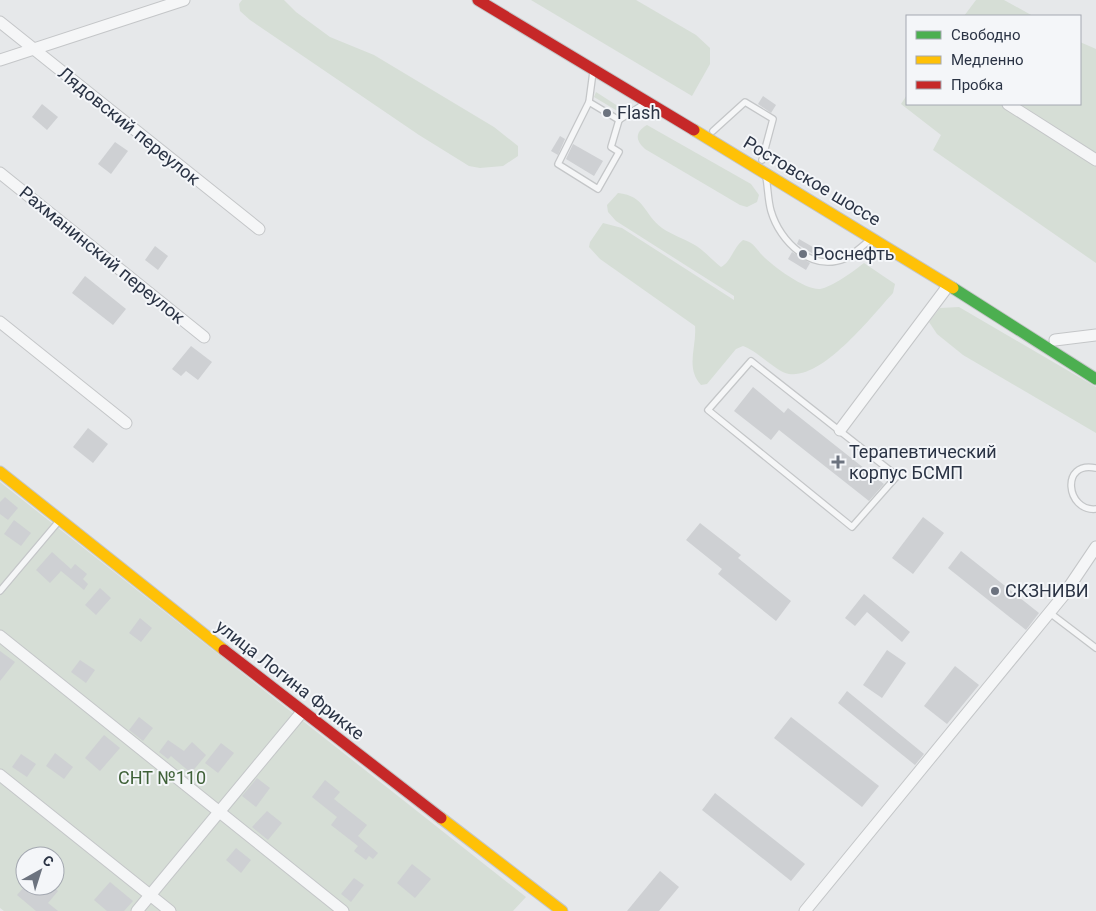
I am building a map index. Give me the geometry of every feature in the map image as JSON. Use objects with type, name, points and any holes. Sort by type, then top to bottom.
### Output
[{"type":"main road","points":[[478,0],[510,14]]},
{"type":"main road","points":[[494,0],[510,14]]},
{"type":"main road","name":"Ростовское шоссе","points":[[510,14],[594,70],[873,238],[1096,379]]},
{"type":"main road","name":"Ростовское шоссе","points":[[510,14],[762,160],[1096,366]]},
{"type":"main road","name":"улица Логина Фрикке","points":[[0,472],[59,521],[555,909]]},
{"type":"street","points":[[0,60],[184,0]]},
{"type":"street","name":"Лядовский переулок","points":[[0,22],[259,229]]},
{"type":"street","points":[[1010,105],[1096,160]]},
{"type":"street","name":"Рахманинский переулок","points":[[0,173],[204,337]]},
{"type":"street","points":[[840,430],[948,286]]},
{"type":"street","points":[[0,322],[126,422]]},
{"type":"street","points":[[1055,340],[1096,335]]},
{"type":"street","points":[[805,911],[1050,613],[1096,547]]},
{"type":"street","points":[[0,636],[343,911]]},
{"type":"street","points":[[137,911],[302,712]]},
{"type":"street","points":[[0,776],[170,911]]},
{"type":"lane","points":[[594,70],[589,102],[558,164],[598,189],[620,152],[611,147],[619,120],[646,102]]},
{"type":"lane","points":[[589,102],[619,120]]},
{"type":"lane","points":[[713,131],[745,102],[773,118],[762,160]]},
{"type":"lane","points":[[765,172],[771,212],[790,247],[816,261],[832,262],[846,258],[873,238]]},
{"type":"lane","points":[[751,361],[840,430],[897,476],[852,527],[708,410],[751,361]]},
{"type":"lane","points":[[1096,468],[1088,467],[1076,473],[1071,483],[1070,491],[1076,500],[1085,507],[1096,509]]},
{"type":"lane","points":[[0,591],[59,521]]},
{"type":"lane","points":[[1050,613],[1096,648]]},
{"type":"green space","points":[[242,0],[284,0],[296,12],[330,37],[374,55],[494,127],[518,146],[518,156],[503,166],[480,168],[469,166],[419,135],[250,20],[240,11],[239,4]]},
{"type":"green space","points":[[531,0],[636,0],[696,35],[710,48],[710,64],[692,96]]},
{"type":"green space","points":[[976,0],[1004,0],[1031,15],[965,15]]},
{"type":"green space","points":[[1081,42],[1096,49],[1096,263],[933,150],[941,135],[901,104],[906,96],[906,105],[1081,105]]},
{"type":"green space","points":[[596,92],[624,110],[619,112],[594,97]]},
{"type":"green space","points":[[647,125],[751,184],[759,195],[757,202],[747,207],[740,205],[645,149],[639,142],[638,133]]},
{"type":"green space","points":[[618,193],[634,198],[662,228],[697,246],[721,267],[743,240],[752,244],[782,272],[806,286],[820,289],[825,288],[864,263],[895,284],[893,293],[846,344],[817,367],[802,373],[789,374],[743,346],[736,349],[707,384],[701,385],[696,378],[693,364],[695,326],[600,259],[589,247],[590,242],[603,223],[622,228],[734,300],[734,296],[616,221],[608,212],[607,205]]},
{"type":"green space","points":[[959,307],[1096,387],[1096,433],[963,355],[937,334],[929,322],[940,308]]},
{"type":"green space","name":"СНТ №110","points":[[0,482],[526,897],[513,911],[4,911],[0,908]]},
{"type":"building","points":[[763,96],[776,105],[771,113],[758,104]]},
{"type":"building","points":[[42,104],[58,117],[47,130],[32,117]]},
{"type":"building","points":[[560,136],[565,139],[558,155],[551,151]]},
{"type":"building","points":[[115,142],[128,151],[111,174],[98,164]]},
{"type":"building","points":[[573,144],[603,161],[594,176],[566,159]]},
{"type":"building","points":[[799,239],[818,250],[815,255],[797,244]]},
{"type":"building","points":[[155,246],[168,256],[158,270],[145,260]]},
{"type":"building","points":[[792,252],[810,263],[806,270],[788,259]]},
{"type":"building","points":[[85,276],[126,309],[113,325],[72,293]]},
{"type":"building","points":[[191,346],[212,362],[198,380],[186,371],[181,376],[172,369]]},
{"type":"building","name":"Терапевтический корпус БСМП","points":[[753,387],[784,413],[788,408],[884,484],[869,501],[779,430],[771,440],[734,411]]},
{"type":"building","points":[[88,428],[108,444],[93,463],[73,447]]},
{"type":"building","points":[[5,497],[18,508],[8,520],[0,514],[0,502]]},
{"type":"building","points":[[923,517],[944,533],[913,574],[892,558]]},
{"type":"building","points":[[14,520],[31,533],[21,546],[4,534]]},
{"type":"building","points":[[700,523],[741,555],[738,558],[791,601],[776,621],[718,574],[722,569],[686,540]]},
{"type":"building","name":"СКЗНИВИ","points":[[961,551],[1039,613],[1026,630],[948,568]]},
{"type":"building","points":[[52,552],[71,569],[75,564],[87,574],[83,579],[88,584],[84,590],[61,571],[50,583],[36,570]]},
{"type":"building","points":[[100,588],[111,598],[96,615],[85,605]]},
{"type":"building","points":[[864,594],[910,632],[902,642],[867,612],[855,626],[845,618]]},
{"type":"building","points":[[140,618],[152,628],[141,642],[129,633]]},
{"type":"building","points":[[887,650],[906,663],[882,698],[863,685]]},
{"type":"building","points":[[0,651],[15,662],[0,681]]},
{"type":"building","points":[[80,660],[95,670],[86,683],[71,672]]},
{"type":"building","points":[[955,666],[979,685],[947,724],[924,706]]},
{"type":"building","points":[[847,691],[924,754],[915,765],[838,703]]},
{"type":"building","points":[[139,717],[153,728],[143,741],[129,730]]},
{"type":"building","points":[[791,717],[879,786],[862,807],[774,738]]},
{"type":"building","points":[[104,735],[120,748],[100,771],[85,758]]},
{"type":"building","points":[[168,740],[184,751],[192,742],[206,755],[191,773],[171,756],[168,759],[159,752]]},
{"type":"building","points":[[221,743],[234,753],[218,773],[205,763]]},
{"type":"building","points":[[55,753],[73,767],[64,779],[46,766]]},
{"type":"building","points":[[21,754],[36,764],[27,777],[12,767]]},
{"type":"building","points":[[257,778],[270,788],[256,807],[242,796]]},
{"type":"building","points":[[325,780],[340,792],[334,799],[367,825],[358,836],[378,853],[373,859],[369,856],[366,860],[354,851],[358,846],[331,825],[337,817],[312,797]]},
{"type":"building","points":[[715,793],[805,864],[791,881],[702,810]]},
{"type":"building","points":[[267,811],[282,823],[268,840],[252,827]]},
{"type":"building","points":[[236,848],[251,860],[241,873],[226,860]]},
{"type":"building","points":[[412,864],[431,879],[415,898],[397,883]]},
{"type":"building","points":[[660,871],[679,887],[659,911],[627,911]]},
{"type":"building","points":[[354,878],[364,885],[351,902],[341,894]]},
{"type":"building","points":[[110,882],[133,901],[124,911],[107,911],[94,900]]},
{"type":"building","points":[[18,896],[54,896],[48,903],[58,911],[36,911]]},
{"type":"traffic: fast","points":[[953,288],[1096,379]]},
{"type":"traffic: slow","points":[[694,130],[953,288]]},
{"type":"traffic: slow","points":[[0,472],[224,650]]},
{"type":"traffic: slow","points":[[441,818],[562,911]]},
{"type":"traffic: jam","points":[[478,0],[694,130]]},
{"type":"traffic: jam","points":[[224,650],[441,818]]},
{"type":"place","name":"Flash","points":[[607,113]]},
{"type":"place","name":"Роснефть","points":[[803,254]]},
{"type":"place","name":"Терапевтический корпус БСМП","points":[[838,462]]},
{"type":"place","name":"СКЗНИВИ","points":[[995,591]]}]
